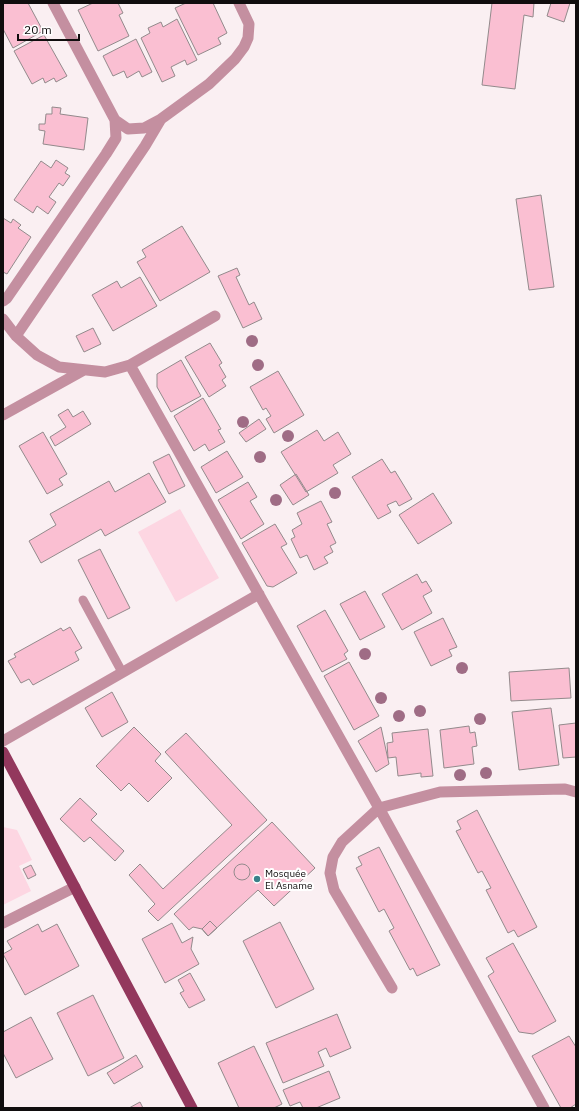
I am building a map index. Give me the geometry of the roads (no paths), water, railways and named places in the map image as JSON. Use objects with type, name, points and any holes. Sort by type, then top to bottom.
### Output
[{"type":"main road","points":[[3,752],[192,1108]]},
{"type":"street","points":[[53,3],[115,120],[128,130],[144,128],[161,119],[215,79],[235,59],[244,47],[248,38],[249,24],[239,3]]},
{"type":"street","points":[[16,336],[140,153],[161,119]]},
{"type":"street","points":[[3,301],[7,298],[116,138],[115,120]]},
{"type":"street","points":[[3,320],[16,336],[37,355],[59,367],[105,372],[130,365],[215,316]]},
{"type":"street","points":[[130,365],[379,808],[544,1108]]},
{"type":"street","points":[[3,415],[84,370]]},
{"type":"street","points":[[3,741],[259,594]]},
{"type":"street","points":[[392,988],[334,890],[330,873],[333,857],[342,842],[379,808],[440,792],[564,789],[576,792]]},
{"type":"street","points":[[3,924],[75,887]]},
{"type":"lane","points":[[83,600],[122,672]]},
{"type":"place","name":"Mosquée El Asname","points":[[257,879]]}]
